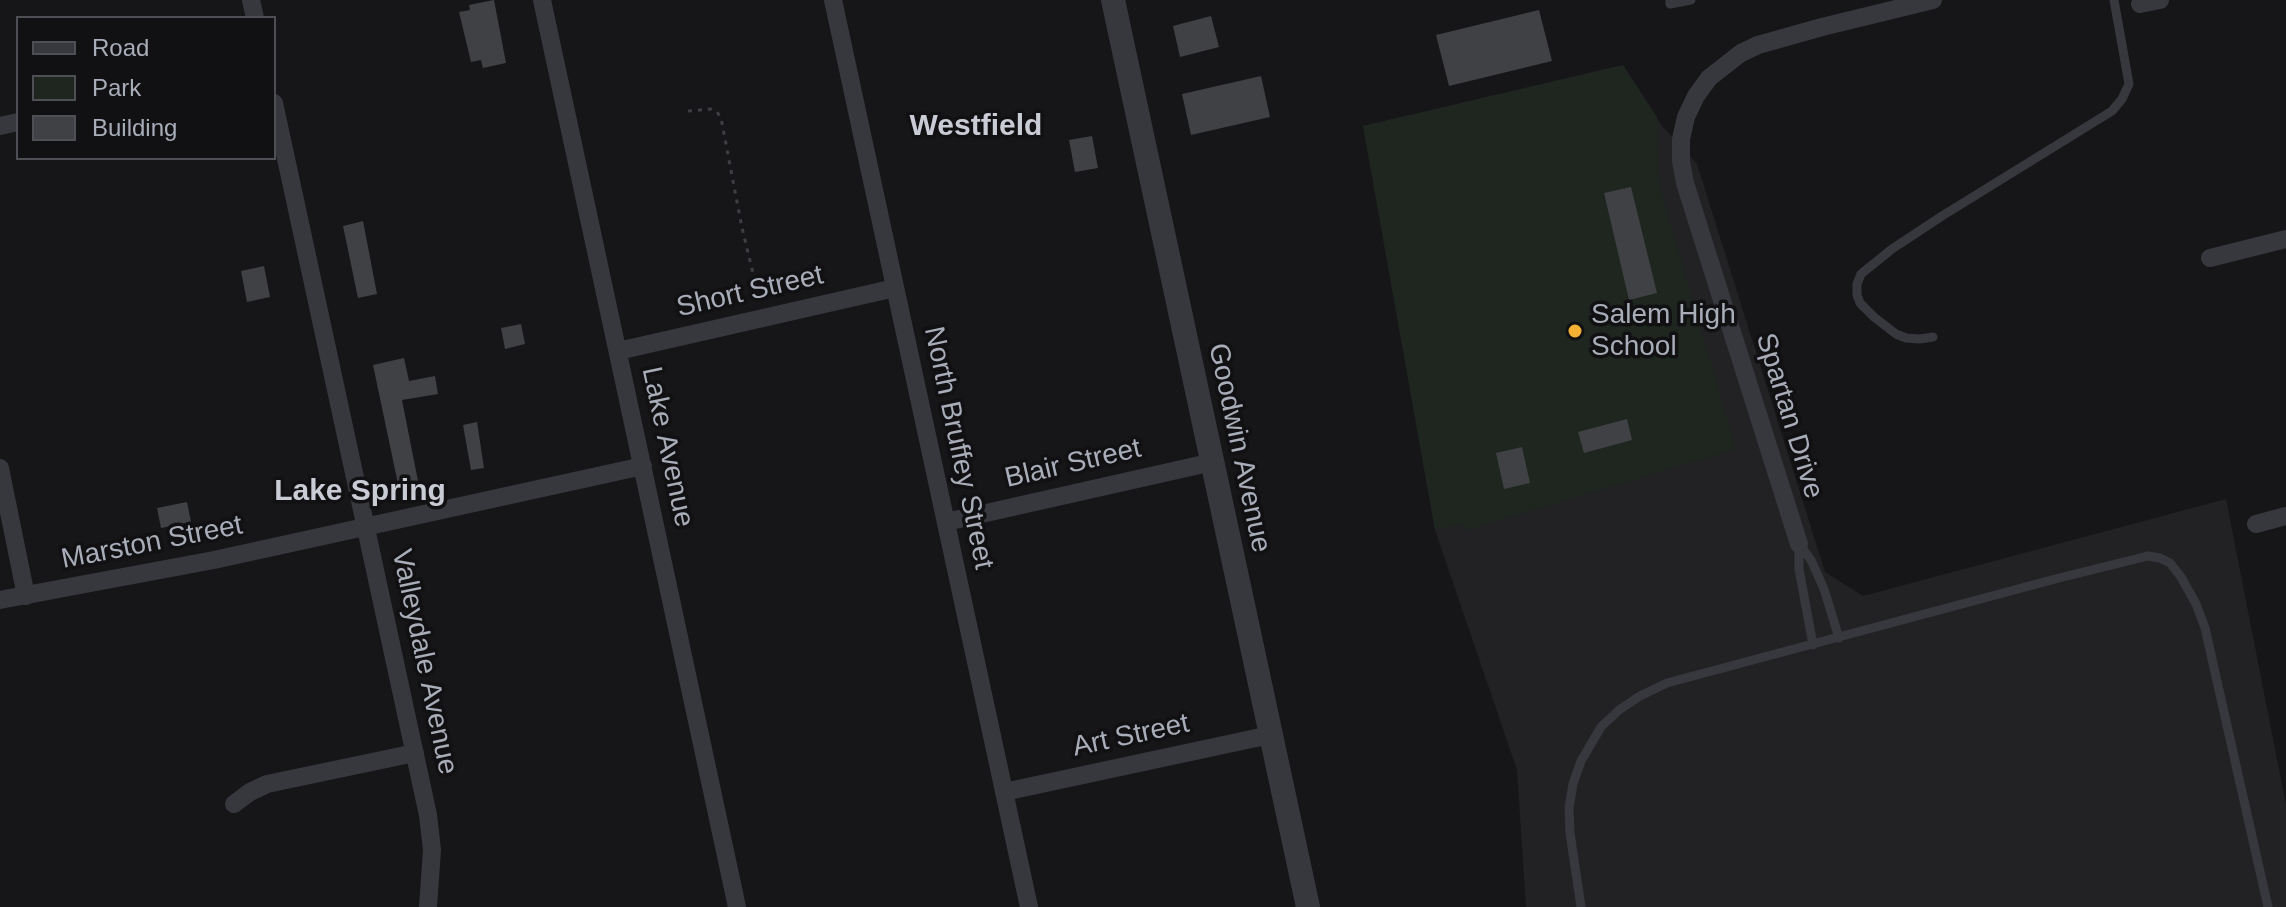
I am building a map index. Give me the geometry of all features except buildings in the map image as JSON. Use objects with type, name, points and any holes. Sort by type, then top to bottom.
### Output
[{"type":"street","name":"Lake Avenue","points":[[542,0],[737,907]]},
{"type":"street","name":"North Bruffey Street","points":[[833,0],[1029,907]]},
{"type":"street","name":"Goodwin Avenue","points":[[1113,0],[1308,907]]},
{"type":"street","name":"Spartan Drive","points":[[1799,544],[1685,183],[1681,139],[1686,117],[1709,78],[1741,53],[1758,45],[1822,27],[1933,0]]},
{"type":"street","points":[[2140,4],[2160,0]]},
{"type":"street","name":"Valleydale Avenue","points":[[276,112],[428,815],[432,850],[428,907]]},
{"type":"street","points":[[2210,258],[2286,239]]},
{"type":"street","name":"Short Street","points":[[618,351],[895,288]]},
{"type":"street","name":"Blair Street","points":[[946,522],[1213,462]]},
{"type":"street","name":"Marston Street","points":[[0,600],[185,566],[643,466]]},
{"type":"street","points":[[0,468],[26,596]]},
{"type":"street","points":[[2256,524],[2286,516]]},
{"type":"street","name":"Art Street","points":[[1004,792],[1270,735]]},
{"type":"street","points":[[234,804],[267,784],[415,753]]},
{"type":"lane","points":[[1670,0],[1670,4],[1691,0]]},
{"type":"lane","points":[[1933,337],[1906,338],[1874,317],[1860,303],[1857,295],[1861,274],[1942,216],[2112,111],[2129,84],[2114,0]]},
{"type":"lane","points":[[1799,544],[1811,560],[1824,589],[1839,638]]},
{"type":"lane","points":[[1799,544],[1799,569],[1813,645]]},
{"type":"lane","points":[[1581,907],[1570,833],[1569,808],[1573,784],[1581,761],[1601,727],[1640,696],[1667,683],[2148,556],[2170,563],[2196,604],[2205,628],[2268,907]]},
{"type":"path","points":[[688,111],[711,109],[721,118],[763,317]]},
{"type":"shaded area","name":"Salem High School","points":[[1623,65],[1662,126],[1697,164],[1825,572],[1863,596],[2226,499],[2286,805],[2286,907],[1526,907],[1517,770],[1435,530],[1363,126]]},
{"type":"green space","points":[[1623,65],[1657,117],[1658,171],[1663,197],[1736,449],[1469,530],[1458,525],[1435,530],[1363,126]]},
{"type":"place","name":"Salem High School","points":[[1575,331]]},
{"type":"district","name":"Westfield","points":[[976,127]]},
{"type":"district","name":"Lake Spring","points":[[360,492]]}]
